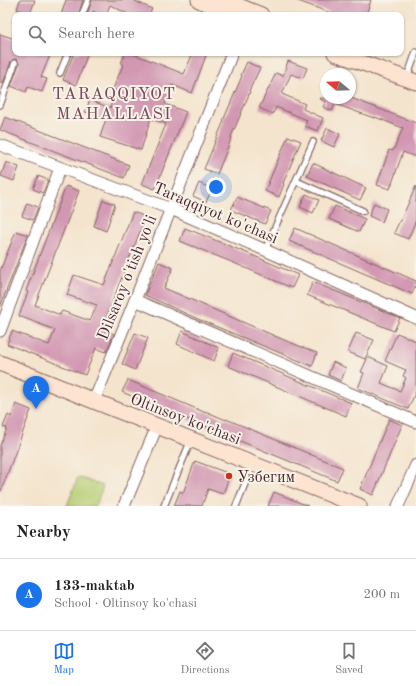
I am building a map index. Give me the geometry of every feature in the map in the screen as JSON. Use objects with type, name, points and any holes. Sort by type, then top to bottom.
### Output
[{"type":"street","points":[[199,0],[225,12]]},
{"type":"street","points":[[224,0],[250,12]]},
{"type":"street","name":"Dilsaroy o'tish yo'li","points":[[94,401],[231,56]]},
{"type":"street","points":[[345,56],[412,77]]},
{"type":"street","points":[[366,56],[412,77]]},
{"type":"street","name":"Taraqqiyot ko'chasi","points":[[0,145],[171,209],[416,318]]},
{"type":"street","points":[[0,331],[60,168]]},
{"type":"street","points":[[135,300],[416,422]]},
{"type":"street","name":"Oltinsoy ko'chasi","points":[[0,363],[359,506]]},
{"type":"street","points":[[124,506],[157,426]]},
{"type":"street","points":[[398,506],[416,464]]},
{"type":"lane","points":[[83,12],[88,0]]},
{"type":"lane","points":[[412,77],[416,52]]},
{"type":"lane","points":[[60,73],[67,56]]},
{"type":"lane","points":[[0,105],[15,63]]},
{"type":"lane","points":[[266,250],[313,142]]},
{"type":"lane","points":[[296,181],[363,211]]},
{"type":"lane","points":[[164,506],[191,440]]},
{"type":"lane","points":[[236,506],[253,464]]},
{"type":"green space","points":[[78,477],[103,486],[96,506],[67,506]]},
{"type":"building","points":[[20,0],[35,0],[31,12],[25,12],[17,9]]},
{"type":"building","points":[[66,0],[83,0],[79,12],[62,12]]},
{"type":"building","points":[[92,0],[133,0],[152,9],[150,12],[124,12],[110,5],[107,12],[88,12]]},
{"type":"building","points":[[371,0],[367,12],[328,12],[298,1]]},
{"type":"building","points":[[0,34],[12,38],[12,56],[50,56],[41,77],[47,79],[42,92],[28,87],[26,92],[11,86],[19,64],[16,59],[11,61],[3,83],[0,82]]},
{"type":"building","points":[[73,56],[87,56],[76,85],[63,80]]},
{"type":"building","points":[[124,56],[139,56],[184,74],[192,56],[206,56],[192,93],[172,85],[165,104],[186,112],[155,189],[142,184],[166,124],[151,118],[141,150],[100,137],[106,119],[85,112],[90,100],[110,108],[116,90],[113,89],[123,65],[121,64]]},
{"type":"building","points":[[288,61],[307,68],[303,78],[291,74],[282,94],[305,104],[303,109],[323,118],[318,131],[305,126],[307,120],[276,107],[273,114],[259,108],[276,73],[283,76]]},
{"type":"building","points":[[247,62],[260,68],[249,91],[250,92],[217,174],[204,169]]},
{"type":"building","points":[[356,100],[416,123],[416,157],[403,152],[390,189],[377,185],[389,150],[393,151],[403,128],[375,117],[374,118],[335,104],[356,104]]},
{"type":"building","points":[[324,104],[335,104],[332,111],[323,107]]},
{"type":"building","points":[[5,117],[129,165],[124,178],[0,130]]},
{"type":"building","points":[[327,128],[340,134],[334,147],[321,141]]},
{"type":"building","points":[[288,136],[301,141],[283,183],[284,184],[279,197],[265,191]]},
{"type":"building","points":[[6,162],[19,167],[14,181],[1,176]]},
{"type":"building","points":[[313,163],[366,188],[360,200],[307,176]]},
{"type":"building","points":[[38,176],[48,180],[43,193],[33,189]]},
{"type":"building","points":[[199,183],[212,189],[206,202],[193,196]]},
{"type":"building","points":[[66,186],[79,191],[35,305],[60,315],[62,311],[90,321],[97,305],[67,295],[74,275],[104,285],[133,212],[146,217],[102,329],[114,334],[106,352],[96,348],[85,375],[7,344],[12,331],[49,345],[55,330],[19,316],[28,292],[26,291]]},
{"type":"building","points":[[416,186],[416,220],[408,239],[394,233]]},
{"type":"building","points":[[306,194],[319,200],[313,213],[300,207]]},
{"type":"building","points":[[237,197],[271,211],[265,224],[231,210]]},
{"type":"building","points":[[103,200],[115,204],[106,231],[94,226]]},
{"type":"building","points":[[27,203],[38,207],[33,220],[22,216]]},
{"type":"building","points":[[374,203],[387,209],[382,222],[369,216]]},
{"type":"building","points":[[335,206],[365,219],[359,232],[329,219]]},
{"type":"building","points":[[185,228],[298,275],[292,288],[180,241]]},
{"type":"building","points":[[295,228],[416,281],[412,294],[289,241]]},
{"type":"building","points":[[16,231],[28,235],[0,307],[0,271]]},
{"type":"building","points":[[159,262],[173,268],[164,288],[317,353],[312,366],[198,319],[145,295]]},
{"type":"building","points":[[313,282],[400,318],[394,331],[307,295]]},
{"type":"building","points":[[182,331],[219,348],[214,361],[177,344]]},
{"type":"building","points":[[135,333],[148,338],[135,370],[122,364]]},
{"type":"building","points":[[356,333],[374,340],[365,359],[348,352]]},
{"type":"building","points":[[397,333],[416,341],[416,391],[408,409],[358,388],[364,373],[361,372],[368,357],[388,366],[381,383],[400,391],[406,378],[403,376],[406,370],[385,361]]},
{"type":"building","points":[[233,353],[351,403],[346,416],[228,366]]},
{"type":"building","points":[[333,362],[346,368],[341,381],[328,375]]},
{"type":"building","points":[[128,380],[343,468],[337,481],[122,392]]},
{"type":"building","points":[[16,404],[31,410],[0,491],[0,446],[7,428],[3,427],[8,415],[11,417]]},
{"type":"building","points":[[389,419],[402,425],[373,495],[360,489]]},
{"type":"building","points":[[195,461],[230,474],[223,494],[208,489],[202,506],[174,506],[180,491],[183,493]]},
{"type":"building","points":[[274,492],[308,506],[268,506]]},
{"type":"place","name":"133-maktab","points":[[36,409]]},
{"type":"place","name":"Узбегим","points":[[229,476]]},
{"type":"district","name":"TARAQQIYOT MAHALLASI","points":[[114,103]]}]
